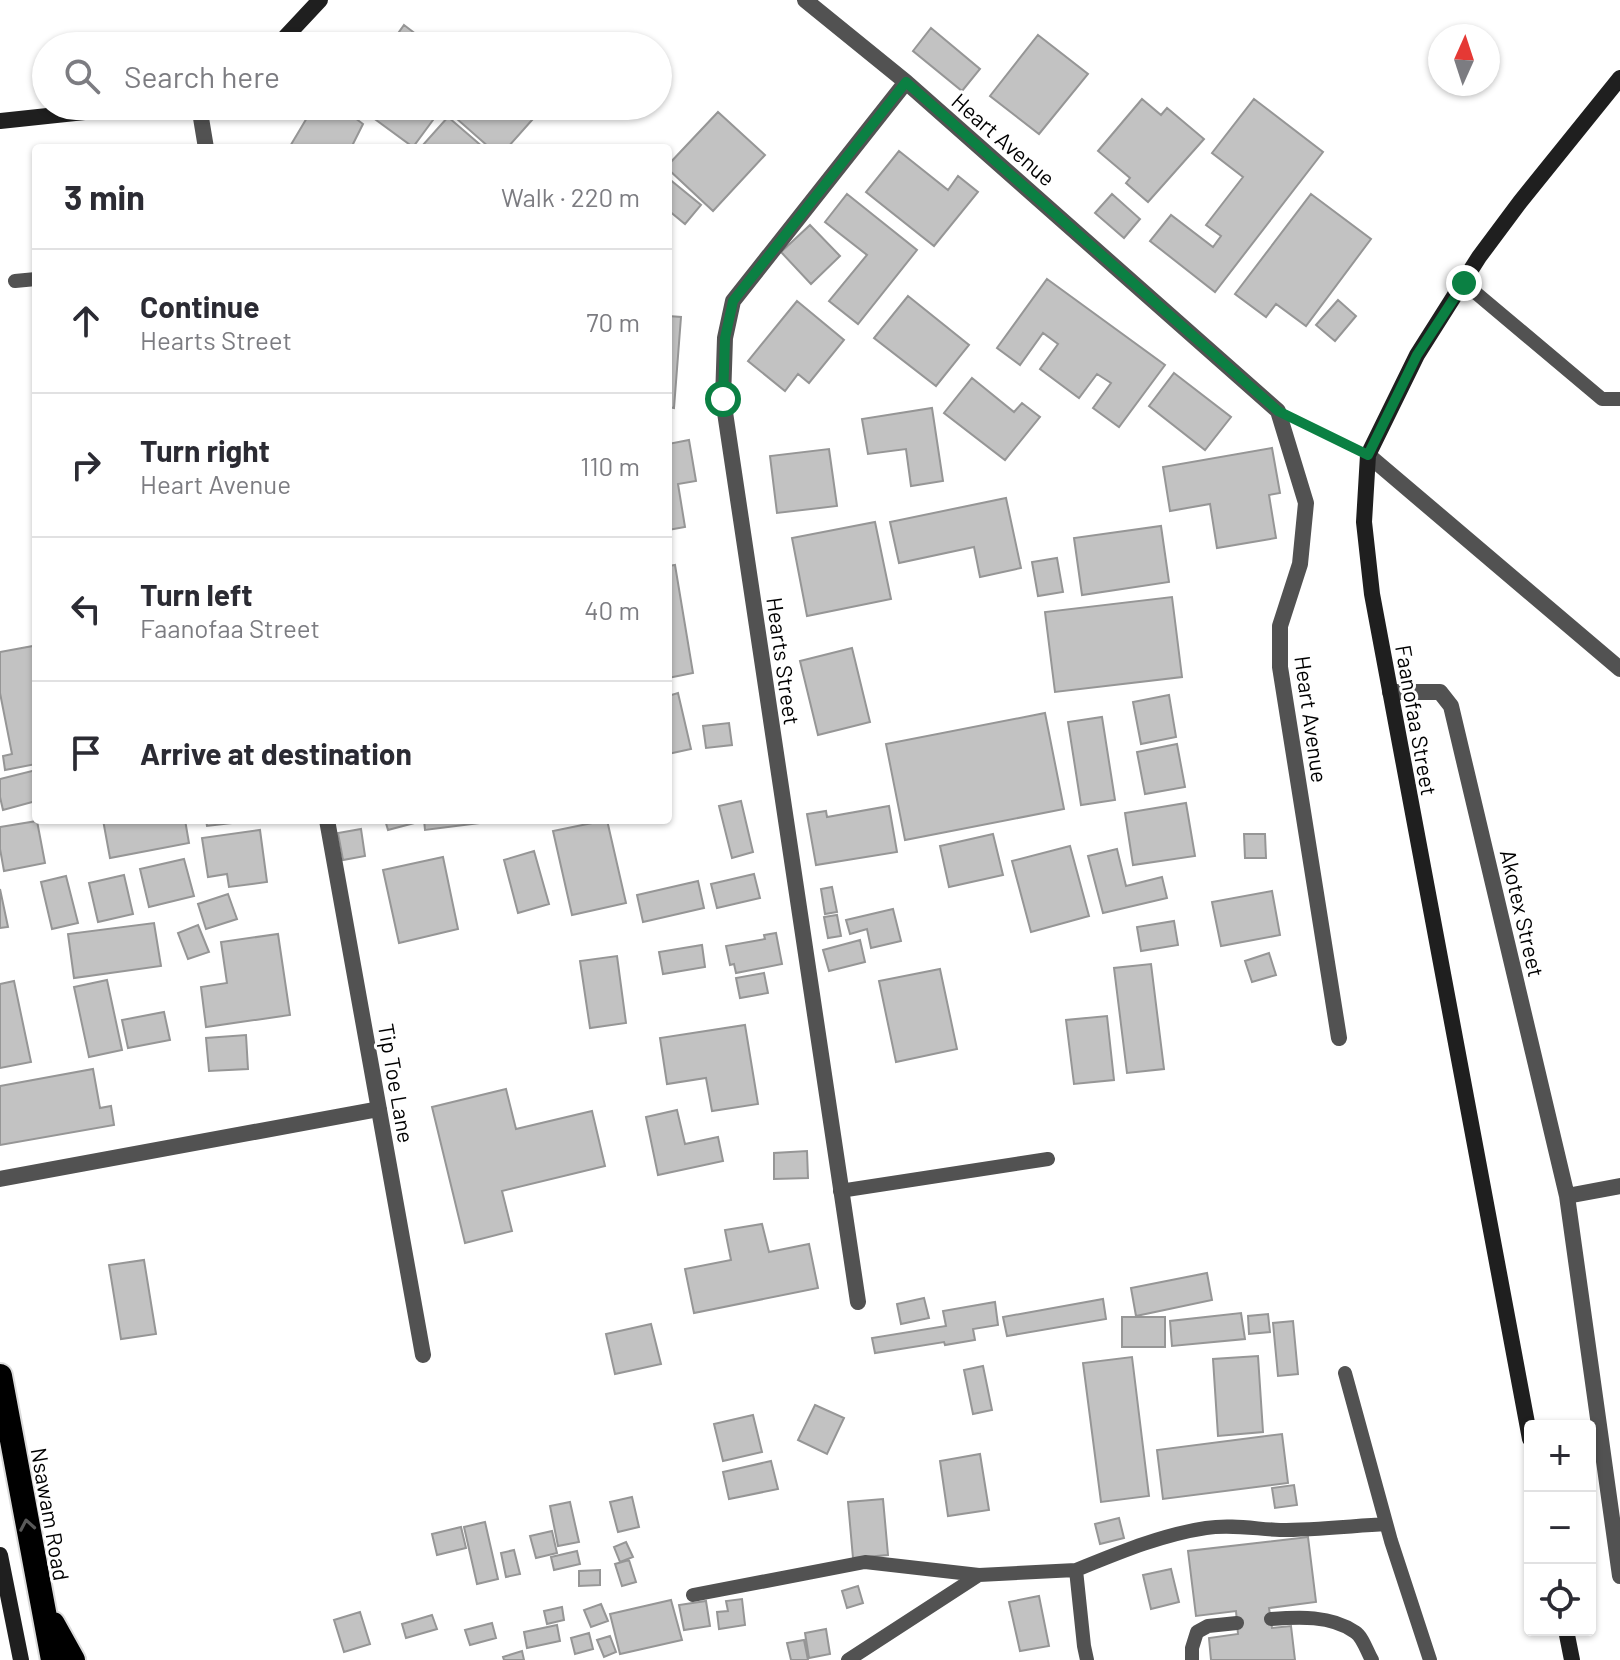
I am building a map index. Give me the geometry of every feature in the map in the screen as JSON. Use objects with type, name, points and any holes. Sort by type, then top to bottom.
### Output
[{"type":"highway","name":"Nsawam Road","points":[[0,1376],[53,1660]]},
{"type":"highway","points":[[41,1602],[73,1660]]},
{"type":"main road","points":[[290,32],[320,0]]},
{"type":"main road","name":"Faanofaa Street","points":[[1526,1420],[1372,594],[1364,522],[1368,455],[1417,355],[1479,257],[1620,78]]},
{"type":"main road","points":[[0,121],[32,118]]},
{"type":"main road","points":[[0,1555],[21,1660]]},
{"type":"main road","points":[[1567,1636],[1572,1660]]},
{"type":"street","name":"Heart Avenue","points":[[805,0],[906,82],[1278,411],[1306,503],[1300,564],[1280,626],[1280,667],[1339,1038]]},
{"type":"street","name":"Hearts Street","points":[[858,1302],[723,399],[725,338],[733,301],[906,82]]},
{"type":"street","points":[[201,120],[205,144]]},
{"type":"street","points":[[1368,455],[1620,669]]},
{"type":"street","name":"Akotex Street","points":[[1390,692],[1440,692],[1451,706],[1567,1196],[1620,1576]]},
{"type":"street","name":"Tip Toe Lane","points":[[328,824],[423,1355]]},
{"type":"street","points":[[0,1179],[379,1109]]},
{"type":"street","points":[[1567,1196],[1620,1186]]},
{"type":"lane","points":[[15,281],[32,279]]},
{"type":"lane","points":[[1464,283],[1602,399],[1620,399]]},
{"type":"lane","points":[[840,1191],[1048,1159]]},
{"type":"lane","points":[[1345,1373],[1386,1524],[1430,1660]]},
{"type":"lane","points":[[693,1595],[865,1562],[979,1575],[1076,1570],[1171,1534],[1209,1527],[1280,1530],[1386,1524]]},
{"type":"lane","points":[[1076,1570],[1087,1660]]},
{"type":"lane","points":[[848,1660],[979,1575]]},
{"type":"lane","points":[[1271,1619],[1307,1617],[1334,1622],[1357,1633],[1372,1660]]},
{"type":"lane","points":[[1192,1660],[1197,1632],[1208,1626],[1237,1623]]},
{"type":"path","points":[[1278,411],[1368,455]]},
{"type":"building","points":[[404,25],[413,32],[399,32]]},
{"type":"building","points":[[931,28],[980,69],[962,91],[913,51]]},
{"type":"building","points":[[1038,35],[1088,74],[1039,134],[990,96]]},
{"type":"building","points":[[1142,99],[1161,115],[1167,108],[1204,139],[1148,202],[1126,183],[1130,178],[1098,151]]},
{"type":"building","points":[[1254,99],[1323,152],[1215,292],[1150,241],[1171,215],[1213,247],[1221,236],[1206,225],[1243,177],[1212,153]]},
{"type":"building","points":[[718,112],[765,155],[713,211],[672,173],[672,161]]},
{"type":"building","points":[[306,120],[358,120],[363,124],[353,144],[291,144]]},
{"type":"building","points":[[376,120],[433,120],[415,144],[409,144]]},
{"type":"building","points":[[445,120],[451,120],[479,144],[424,144]]},
{"type":"building","points":[[458,120],[532,120],[511,144],[485,144]]},
{"type":"building","points":[[899,151],[948,190],[958,176],[978,192],[934,246],[866,192]]},
{"type":"building","points":[[672,181],[701,205],[685,224],[672,213]]},
{"type":"building","points":[[847,194],[917,250],[858,324],[829,301],[867,255],[825,222]]},
{"type":"building","points":[[1112,194],[1140,219],[1124,238],[1095,213]]},
{"type":"building","points":[[1311,194],[1371,239],[1306,326],[1276,304],[1266,317],[1235,294]]},
{"type":"building","points":[[810,225],[840,256],[811,284],[781,252]]},
{"type":"building","points":[[1047,279],[1165,365],[1119,427],[1093,408],[1111,383],[1097,374],[1079,398],[1040,369],[1058,344],[1043,333],[1020,365],[997,348]]},
{"type":"building","points":[[908,296],[969,345],[936,386],[874,338]]},
{"type":"building","points":[[1338,300],[1356,316],[1335,341],[1316,325]]},
{"type":"building","points":[[797,301],[844,340],[809,383],[798,374],[785,391],[748,361]]},
{"type":"building","points":[[672,316],[681,317],[672,408]]},
{"type":"building","points":[[1174,373],[1231,417],[1205,450],[1149,406]]},
{"type":"building","points":[[972,378],[1014,412],[1022,403],[1040,417],[1005,460],[944,413]]},
{"type":"building","points":[[932,408],[943,481],[911,486],[906,449],[868,454],[862,419]]},
{"type":"building","points":[[689,440],[696,481],[678,484],[685,527],[672,529],[672,443]]},
{"type":"building","points":[[1272,448],[1280,493],[1269,495],[1276,538],[1217,548],[1210,504],[1170,511],[1163,467]]},
{"type":"building","points":[[829,449],[837,506],[777,513],[770,456]]},
{"type":"building","points":[[1006,498],[1021,568],[980,577],[974,547],[899,563],[890,522]]},
{"type":"building","points":[[875,522],[891,599],[807,616],[792,538]]},
{"type":"building","points":[[1161,526],[1169,582],[1082,595],[1074,538]]},
{"type":"building","points":[[1057,558],[1063,592],[1038,596],[1032,562]]},
{"type":"building","points":[[672,565],[675,565],[693,673],[672,677]]},
{"type":"building","points":[[1172,597],[1182,677],[1055,692],[1045,612]]},
{"type":"building","points":[[32,646],[32,765],[5,770],[3,756],[12,754],[0,693],[0,652]]},
{"type":"building","points":[[852,648],[870,722],[818,735],[800,661]]},
{"type":"building","points":[[678,693],[691,749],[672,753],[672,695]]},
{"type":"building","points":[[1169,695],[1176,737],[1141,744],[1133,702]]},
{"type":"building","points":[[1045,713],[1064,809],[905,840],[886,744]]},
{"type":"building","points":[[1102,717],[1115,800],[1081,805],[1068,722]]},
{"type":"building","points":[[729,723],[732,745],[706,748],[703,726]]},
{"type":"building","points":[[1177,744],[1185,787],[1145,794],[1137,752]]},
{"type":"building","points":[[32,771],[32,802],[3,810],[0,779]]},
{"type":"building","points":[[741,801],[753,852],[732,858],[719,806]]},
{"type":"building","points":[[1186,803],[1195,856],[1133,865],[1125,813]]},
{"type":"building","points":[[889,806],[897,852],[816,865],[807,814],[826,811],[827,817]]},
{"type":"building","points":[[32,822],[38,824],[45,863],[4,871],[0,827]]},
{"type":"building","points":[[104,824],[186,824],[189,843],[110,858]]},
{"type":"building","points":[[386,824],[410,824],[388,830]]},
{"type":"building","points":[[424,824],[472,824],[425,830]]},
{"type":"building","points":[[587,824],[608,824],[626,903],[572,915],[553,831]]},
{"type":"building","points":[[361,829],[365,856],[343,860],[338,833]]},
{"type":"building","points":[[260,830],[267,882],[229,887],[227,874],[208,877],[202,838]]},
{"type":"building","points":[[993,834],[1003,875],[949,887],[940,846]]},
{"type":"building","points":[[1244,834],[1265,834],[1266,858],[1245,858]]},
{"type":"building","points":[[1070,846],[1089,916],[1031,932],[1012,861]]},
{"type":"building","points":[[1117,849],[1126,886],[1162,877],[1167,898],[1103,913],[1088,856]]},
{"type":"building","points":[[534,851],[549,904],[518,913],[504,860]]},
{"type":"building","points":[[443,857],[458,929],[399,943],[383,870]]},
{"type":"building","points":[[184,859],[194,896],[149,907],[140,869]]},
{"type":"building","points":[[754,874],[760,898],[717,908],[711,884]]},
{"type":"building","points":[[124,875],[133,914],[98,922],[89,883]]},
{"type":"building","points":[[66,876],[78,923],[52,929],[41,882]]},
{"type":"building","points":[[698,881],[704,908],[643,922],[637,895]]},
{"type":"building","points":[[832,887],[837,912],[825,914],[821,889]]},
{"type":"building","points":[[0,889],[8,927],[0,928]]},
{"type":"building","points":[[1272,891],[1280,935],[1221,946],[1212,902]]},
{"type":"building","points":[[228,894],[237,919],[206,929],[198,904]]},
{"type":"building","points":[[893,909],[901,941],[871,948],[867,929],[850,934],[846,920]]},
{"type":"building","points":[[837,915],[841,936],[828,938],[824,917]]},
{"type":"building","points":[[1174,921],[1178,945],[1141,951],[1137,927]]},
{"type":"building","points":[[154,923],[161,966],[74,978],[68,934]]},
{"type":"building","points":[[198,925],[209,952],[188,959],[178,933]]},
{"type":"building","points":[[776,933],[782,964],[736,973],[734,964],[730,965],[726,946],[765,939],[764,935]]},
{"type":"building","points":[[278,934],[290,1015],[206,1027],[201,987],[227,983],[221,942]]},
{"type":"building","points":[[860,940],[865,962],[829,971],[823,950]]},
{"type":"building","points":[[702,945],[705,967],[663,974],[659,952]]},
{"type":"building","points":[[1269,953],[1276,975],[1252,982],[1245,961]]},
{"type":"building","points":[[617,956],[626,1023],[590,1028],[580,961]]},
{"type":"building","points":[[1151,964],[1164,1069],[1127,1073],[1114,968]]},
{"type":"building","points":[[940,969],[957,1049],[896,1062],[879,981]]},
{"type":"building","points":[[764,973],[768,993],[740,998],[736,978]]},
{"type":"building","points":[[107,980],[122,1050],[89,1057],[74,987]]},
{"type":"building","points":[[14,981],[31,1062],[0,1068],[0,984]]},
{"type":"building","points":[[164,1012],[170,1040],[128,1048],[122,1020]]},
{"type":"building","points":[[1107,1016],[1114,1080],[1074,1084],[1066,1020]]},
{"type":"building","points":[[745,1025],[758,1104],[712,1111],[706,1078],[667,1084],[660,1038]]},
{"type":"building","points":[[246,1035],[248,1069],[209,1071],[206,1038]]},
{"type":"building","points":[[93,1069],[100,1108],[111,1106],[114,1125],[0,1145],[0,1086]]},
{"type":"building","points":[[506,1089],[516,1129],[592,1111],[605,1166],[502,1191],[512,1231],[465,1243],[432,1107]]},
{"type":"building","points":[[677,1110],[685,1144],[718,1137],[723,1161],[658,1175],[646,1117]]},
{"type":"building","points":[[807,1151],[808,1178],[774,1179],[774,1153]]},
{"type":"building","points":[[762,1224],[769,1252],[809,1244],[818,1288],[694,1313],[685,1269],[731,1260],[725,1230]]},
{"type":"building","points":[[144,1260],[156,1334],[121,1339],[109,1265]]},
{"type":"building","points":[[1207,1273],[1212,1300],[1136,1316],[1131,1288]]},
{"type":"building","points":[[924,1298],[929,1318],[901,1324],[897,1304]]},
{"type":"building","points":[[1103,1299],[1106,1319],[1007,1336],[1003,1317]]},
{"type":"building","points":[[995,1302],[998,1325],[973,1329],[975,1340],[875,1353],[872,1338],[946,1326],[943,1311]]},
{"type":"building","points":[[1241,1313],[1245,1339],[1172,1346],[1170,1321]]},
{"type":"building","points":[[1268,1314],[1270,1332],[1249,1334],[1248,1316]]},
{"type":"building","points":[[1122,1317],[1165,1317],[1165,1347],[1122,1347]]},
{"type":"building","points":[[1293,1321],[1298,1374],[1278,1376],[1273,1323]]},
{"type":"building","points":[[651,1324],[661,1364],[615,1374],[606,1334]]},
{"type":"building","points":[[1258,1356],[1263,1432],[1218,1436],[1213,1359]]},
{"type":"building","points":[[1132,1357],[1149,1496],[1101,1502],[1083,1363]]},
{"type":"building","points":[[983,1366],[992,1410],[973,1414],[964,1370]]},
{"type":"building","points":[[815,1405],[844,1418],[827,1454],[798,1440]]},
{"type":"building","points":[[753,1415],[762,1452],[723,1461],[714,1424]]},
{"type":"building","points":[[1282,1434],[1288,1483],[1163,1499],[1157,1450]]},
{"type":"building","points":[[980,1454],[989,1510],[948,1516],[940,1461]]},
{"type":"building","points":[[771,1461],[778,1489],[729,1499],[723,1472]]},
{"type":"building","points":[[1294,1485],[1297,1505],[1275,1508],[1272,1488]]},
{"type":"building","points":[[632,1497],[639,1527],[618,1532],[610,1502]]},
{"type":"building","points":[[883,1499],[888,1555],[853,1558],[848,1502]]},
{"type":"building","points":[[570,1502],[579,1542],[558,1546],[550,1506]]},
{"type":"building","points":[[1119,1518],[1124,1538],[1100,1544],[1095,1524]]},
{"type":"building","points":[[485,1522],[498,1579],[477,1584],[464,1527]]},
{"type":"building","points":[[461,1527],[466,1548],[437,1555],[432,1534]]},
{"type":"building","points":[[552,1531],[557,1553],[536,1558],[530,1536]]},
{"type":"building","points":[[1308,1537],[1316,1602],[1269,1608],[1272,1628],[1291,1626],[1295,1660],[1211,1660],[1209,1638],[1238,1634],[1236,1611],[1196,1616],[1188,1551]]},
{"type":"building","points":[[626,1542],[633,1557],[620,1562],[614,1547]]},
{"type":"building","points":[[514,1550],[520,1574],[506,1577],[501,1553]]},
{"type":"building","points":[[577,1551],[580,1564],[554,1570],[551,1557]]},
{"type":"building","points":[[629,1560],[636,1582],[622,1586],[615,1564]]},
{"type":"building","points":[[1171,1569],[1179,1602],[1151,1609],[1143,1575]]},
{"type":"building","points":[[600,1570],[600,1585],[579,1586],[579,1571]]},
{"type":"building","points":[[858,1586],[863,1603],[847,1608],[842,1591]]},
{"type":"building","points":[[1039,1596],[1049,1646],[1020,1651],[1009,1602]]},
{"type":"building","points":[[742,1599],[745,1625],[719,1629],[717,1612],[728,1611],[726,1601]]},
{"type":"building","points":[[671,1600],[682,1640],[620,1654],[610,1614]]},
{"type":"building","points":[[706,1601],[710,1626],[684,1630],[679,1605]]},
{"type":"building","points":[[601,1604],[608,1621],[591,1627],[584,1610]]},
{"type":"building","points":[[562,1607],[564,1620],[547,1624],[544,1611]]},
{"type":"building","points":[[360,1612],[370,1644],[344,1652],[334,1620]]},
{"type":"building","points":[[432,1615],[437,1629],[406,1638],[402,1624]]},
{"type":"building","points":[[492,1623],[496,1638],[470,1645],[465,1630]]},
{"type":"building","points":[[557,1625],[560,1641],[527,1648],[524,1632]]},
{"type":"building","points":[[826,1629],[830,1654],[809,1658],[805,1633]]},
{"type":"building","points":[[589,1633],[593,1649],[575,1654],[571,1638]]},
{"type":"building","points":[[610,1636],[616,1652],[604,1657],[597,1640]]},
{"type":"building","points":[[804,1640],[808,1660],[791,1660],[787,1643]]},
{"type":"building","points":[[522,1651],[524,1660],[504,1660],[503,1657]]},
{"type":"route","points":[[723,399],[725,338],[733,301],[906,82],[1278,411],[1368,455],[1417,355],[1464,283]]}]
